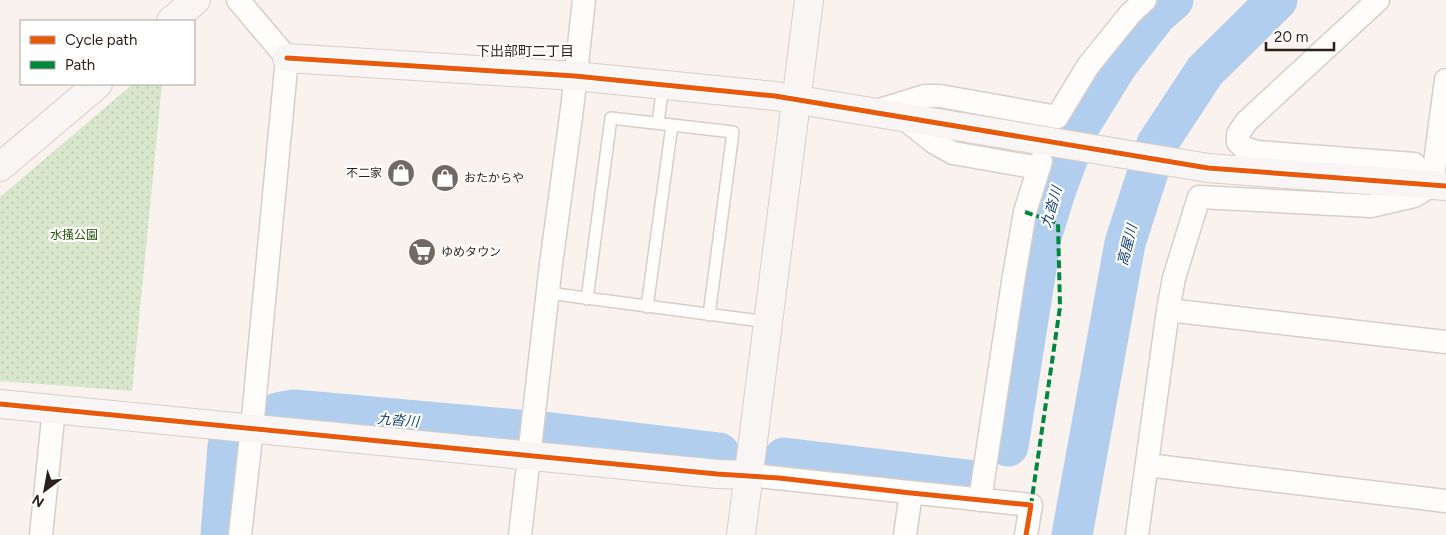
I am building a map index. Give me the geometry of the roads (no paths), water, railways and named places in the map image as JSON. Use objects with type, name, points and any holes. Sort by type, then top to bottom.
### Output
[{"type":"street","points":[[172,20],[196,0]]},
{"type":"street","points":[[238,0],[287,58],[240,535]]},
{"type":"street","points":[[520,535],[584,0]]},
{"type":"street","points":[[740,535],[809,0]]},
{"type":"street","points":[[980,500],[1012,282],[1025,212],[1050,143],[1088,66],[1130,14],[1145,0]]},
{"type":"street","points":[[1378,0],[1246,122],[1238,134],[1238,142],[1244,148],[1257,152],[1414,164],[1439,185]]},
{"type":"street","points":[[287,58],[575,76],[797,99],[1050,143],[1208,168],[1439,185]]},
{"type":"street","points":[[1439,185],[1446,80]]},
{"type":"street","points":[[0,168],[97,85]]},
{"type":"street","points":[[872,112],[925,96],[940,96],[1050,143]]},
{"type":"street","points":[[1137,535],[1168,310],[1174,278],[1198,197],[1371,206],[1414,196],[1439,185]]},
{"type":"street","points":[[1168,310],[1446,342]]},
{"type":"street","points":[[0,404],[722,474],[749,475],[910,494],[1031,505],[1026,535]]},
{"type":"street","points":[[41,535],[54,409]]},
{"type":"street","points":[[1147,464],[1446,501]]},
{"type":"street","points":[[906,535],[910,494]]},
{"type":"lane","points":[[658,123],[663,85]]},
{"type":"lane","points":[[586,299],[611,118],[733,132],[709,315]]},
{"type":"lane","points":[[647,307],[672,125]]},
{"type":"lane","points":[[548,293],[768,322]]},
{"type":"waterway","name":"九沓川","points":[[1008,446],[1041,237],[1056,189],[1080,125],[1117,65],[1156,15],[1173,0]]},
{"type":"waterway","name":"高屋川","points":[[1072,535],[1125,243],[1157,144],[1205,71],[1277,0]]},
{"type":"waterway","name":"九沓川","points":[[278,413],[294,410],[518,430]]},
{"type":"waterway","name":"九沓川","points":[[544,432],[719,453]]},
{"type":"waterway","name":"九沓川","points":[[221,535],[228,446]]},
{"type":"waterway","name":"九沓川","points":[[784,458],[967,480]]},
{"type":"place","name":"不二家","points":[[401,173]]},
{"type":"place","name":"おたからや","points":[[445,178]]},
{"type":"place","name":"ゆめタウン","points":[[422,252]]},
{"type":"district","name":"下出部町二丁目","points":[[525,51]]},
{"type":"park label","name":"水掻公園","points":[[74,235]]}]
